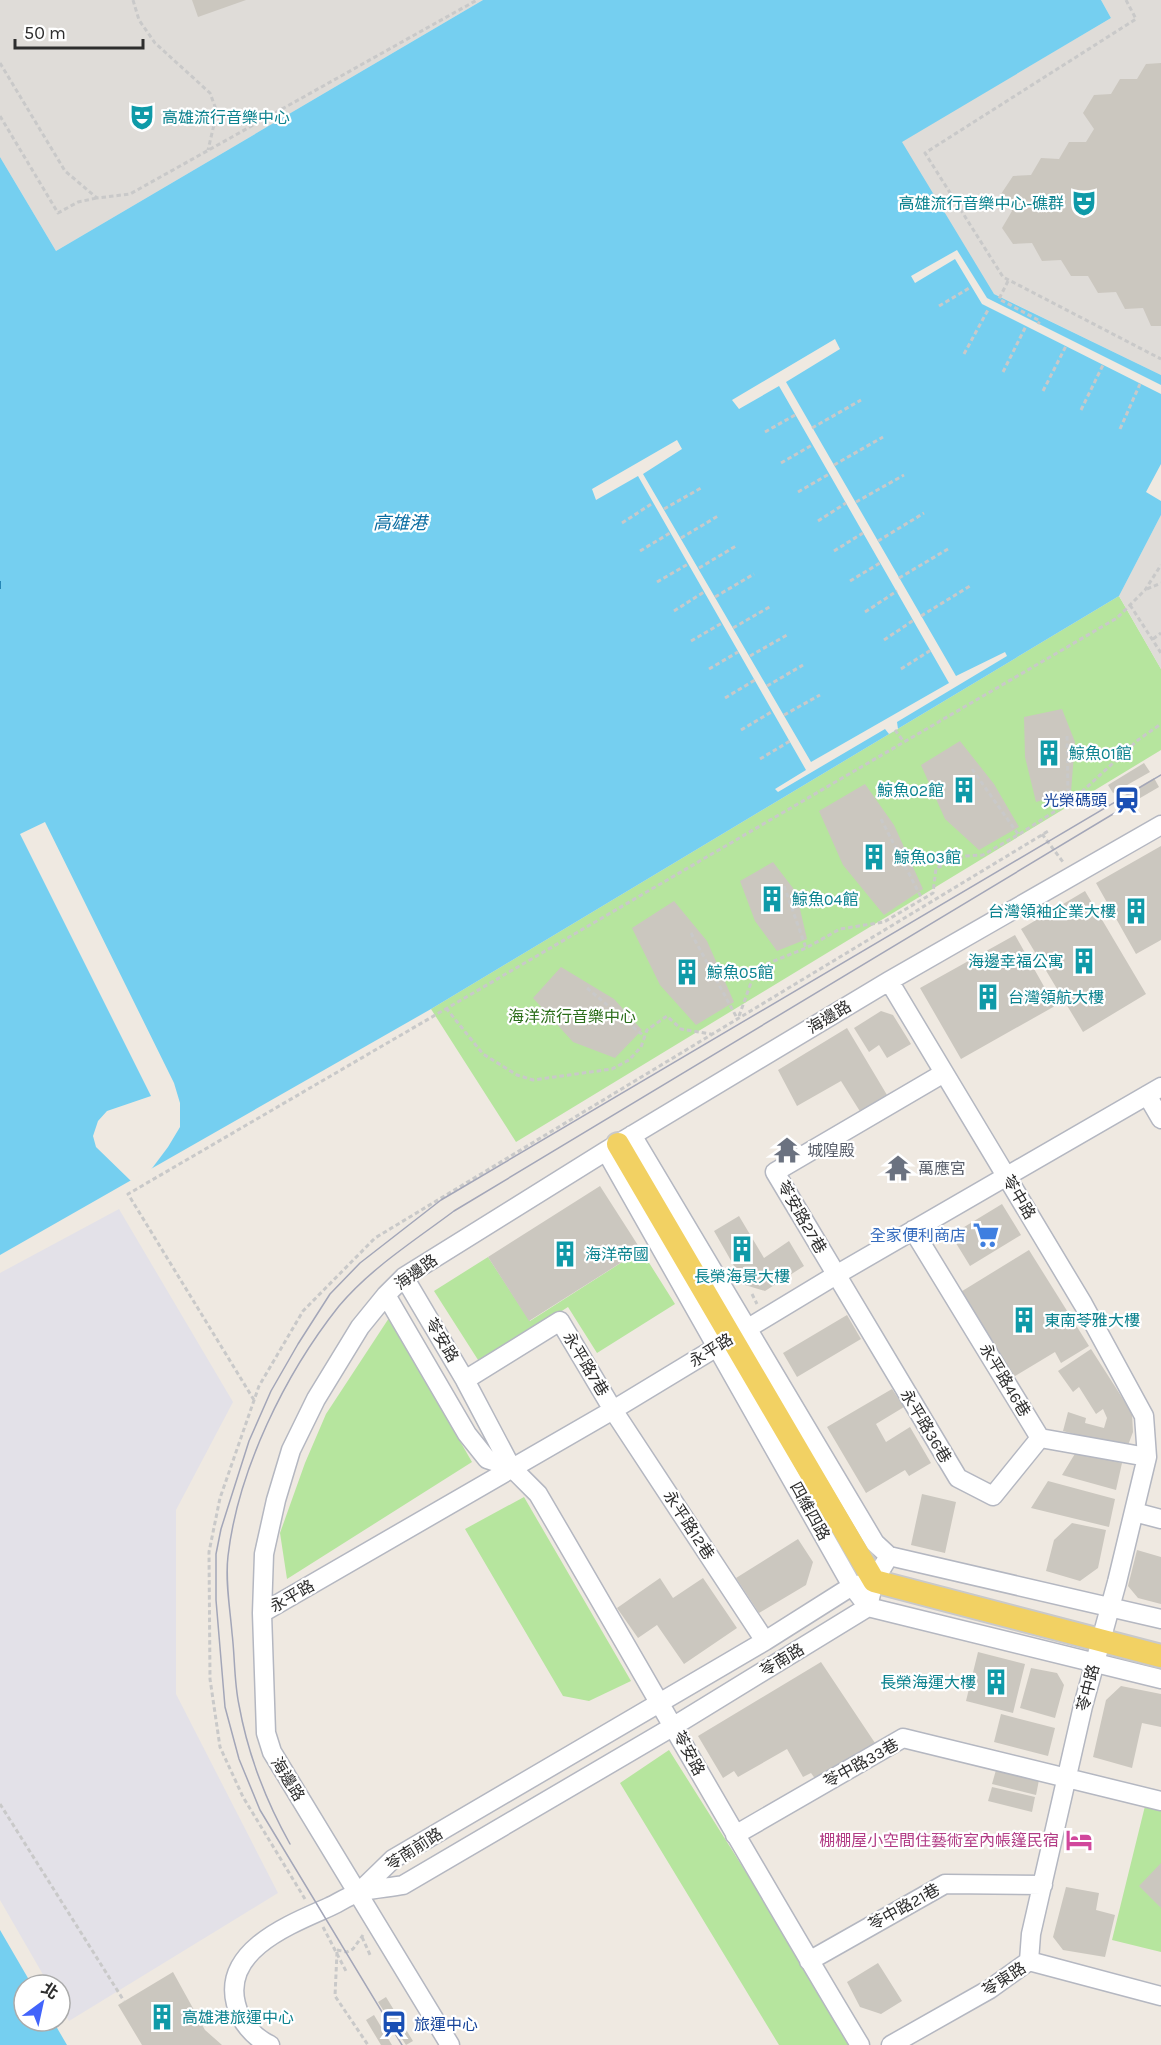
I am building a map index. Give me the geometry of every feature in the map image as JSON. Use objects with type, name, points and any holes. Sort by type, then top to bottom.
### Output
[{"type":"main road","name":"四維四路","points":[[619,1144],[874,1581]]},
{"type":"main road","points":[[874,1581],[1161,1656]]},
{"type":"street","name":"海邊路","points":[[450,2045],[272,1752],[267,1733],[262,1613],[264,1554],[276,1500],[291,1450],[315,1399],[342,1355],[386,1295],[404,1277],[889,981],[1161,825]]},
{"type":"street","name":"苓中路","points":[[889,981],[1153,1418],[1147,1457],[1134,1512],[1100,1641],[1031,1934],[1029,1961]]},
{"type":"street","name":"苓安路27巷","points":[[836,1275],[776,1172],[944,1073]]},
{"type":"street","name":"永平路","points":[[262,1613],[613,1410],[836,1275],[1154,1091]]},
{"type":"street","points":[[1154,1091],[1161,1119]]},
{"type":"street","name":"永平路46巷","points":[[913,1230],[1040,1438]]},
{"type":"street","name":"永平路36巷","points":[[836,1275],[958,1478],[993,1496],[1040,1438]]},
{"type":"street","name":"苓安路","points":[[404,1277],[465,1380],[512,1467],[538,1494],[674,1726],[735,1836],[860,2045]]},
{"type":"street","name":"苓安路","points":[[386,1295],[468,1434],[487,1459],[512,1467]]},
{"type":"street","name":"永平路7巷","points":[[465,1380],[560,1321],[613,1410]]},
{"type":"street","name":"四維四路","points":[[731,1337],[875,1543],[889,1556]]},
{"type":"street","name":"四維四路","points":[[731,1337],[852,1586],[868,1607]]},
{"type":"street","name":"永平路12巷","points":[[613,1410],[765,1641]]},
{"type":"street","points":[[1040,1438],[1147,1457]]},
{"type":"street","points":[[1134,1512],[1161,1519]]},
{"type":"street","points":[[1161,1619],[1110,1605],[889,1556],[874,1581],[868,1607],[1161,1679]]},
{"type":"street","name":"苓南路","points":[[660,1702],[765,1641],[852,1586],[874,1581]]},
{"type":"street","name":"苓南路","points":[[674,1726],[868,1607]]},
{"type":"street","name":"苓南前路","points":[[358,1893],[393,1859],[660,1702]]},
{"type":"street","name":"苓南前路","points":[[358,1893],[403,1885],[674,1726]]},
{"type":"street","name":"苓中路33巷","points":[[735,1836],[903,1738],[1161,1801]]},
{"type":"street","name":"苓中路21巷","points":[[809,1961],[945,1884],[1043,1885]]},
{"type":"street","points":[[270,2045],[250,2031],[239,2015],[234,1996],[235,1977],[256,1946],[291,1924],[358,1893]]},
{"type":"street","name":"苓東路","points":[[891,2045],[990,1989],[1029,1961],[1161,1996]]},
{"type":"path","points":[[133,0],[139,20],[154,43],[210,93],[217,112],[208,150]]},
{"type":"path","points":[[0,116],[58,213],[78,202],[130,194],[477,0]]},
{"type":"path","points":[[1126,0],[1136,19],[925,153],[1003,277],[1161,359]]},
{"type":"path","points":[[0,63],[65,171],[97,198]]},
{"type":"path","points":[[1008,280],[999,299],[1040,321],[1038,324]]},
{"type":"path","points":[[939,306],[972,287]]},
{"type":"path","points":[[964,354],[989,308]]},
{"type":"path","points":[[1003,372],[1026,326]]},
{"type":"path","points":[[1044,392],[1066,346]]},
{"type":"path","points":[[1081,410],[1103,365]]},
{"type":"path","points":[[1120,429],[1140,384]]},
{"type":"path","points":[[812,428],[861,400]]},
{"type":"path","points":[[765,432],[795,415]]},
{"type":"path","points":[[834,465],[883,436]]},
{"type":"path","points":[[781,463],[812,445]]},
{"type":"path","points":[[798,492],[829,474]]},
{"type":"path","points":[[856,502],[904,475]]},
{"type":"path","points":[[664,509],[701,488]]},
{"type":"path","points":[[622,523],[653,503]]},
{"type":"path","points":[[818,521],[846,503]]},
{"type":"path","points":[[878,541],[924,513]]},
{"type":"path","points":[[681,538],[718,516]]},
{"type":"path","points":[[639,551],[670,533]]},
{"type":"path","points":[[834,551],[863,533]]},
{"type":"path","points":[[699,568],[735,546]]},
{"type":"path","points":[[899,578],[948,549]]},
{"type":"path","points":[[850,581],[880,562]]},
{"type":"path","points":[[657,582],[688,564]]},
{"type":"path","points":[[254,1400],[128,1194],[1117,618],[1145,590],[1161,565]]},
{"type":"path","points":[[715,597],[754,574]]},
{"type":"path","points":[[1145,590],[1161,583]]},
{"type":"path","points":[[921,616],[970,586]]},
{"type":"path","points":[[865,612],[897,591]]},
{"type":"path","points":[[674,611],[704,592]]},
{"type":"path","points":[[1130,605],[1161,653]]},
{"type":"path","points":[[734,628],[771,606]]},
{"type":"path","points":[[884,640],[914,620]]},
{"type":"path","points":[[691,641],[722,623]]},
{"type":"path","points":[[1152,640],[1161,633]]},
{"type":"path","points":[[750,656],[787,635]]},
{"type":"path","points":[[902,669],[931,650]]},
{"type":"path","points":[[709,669],[738,651]]},
{"type":"path","points":[[767,686],[803,665]]},
{"type":"path","points":[[725,698],[755,680]]},
{"type":"path","points":[[784,715],[820,694]]},
{"type":"path","points":[[741,730],[773,711]]},
{"type":"path","points":[[738,1017],[753,980],[764,965],[806,948],[840,929],[884,922],[933,893],[936,868],[966,856],[983,855],[1018,834],[1071,800],[1138,740],[1161,724]]},
{"type":"path","points":[[895,730],[904,742]]},
{"type":"path","points":[[1067,736],[1068,793],[1071,800]]},
{"type":"path","points":[[760,759],[790,741]]},
{"type":"path","points":[[972,769],[1018,834]]},
{"type":"path","points":[[881,819],[922,899]]},
{"type":"path","points":[[347,1973],[337,1950],[243,1797],[220,1747],[210,1678],[209,1552],[220,1498],[254,1400],[303,1311],[375,1238],[1050,830]]},
{"type":"path","points":[[1042,834],[1073,876]]},
{"type":"path","points":[[1059,857],[1064,853]]},
{"type":"path","points":[[784,886],[806,948]]},
{"type":"path","points":[[691,933],[738,1017]]},
{"type":"path","points":[[587,988],[645,1038]]},
{"type":"path","points":[[446,1008],[483,1054],[517,1075],[533,1080],[612,1069],[629,1060],[641,1047],[647,1030],[667,1016],[681,1029],[711,1034]]},
{"type":"path","points":[[0,1804],[124,2001]]},
{"type":"path","points":[[337,1950],[347,1952],[353,1949],[362,1936],[379,1926]]},
{"type":"path","points":[[362,1936],[371,1958]]},
{"type":"path","points":[[337,1950],[334,1996],[368,2045]]},
{"type":"shaded area","name":"高雄流行音樂中心","points":[[0,0],[483,0],[56,251],[0,157]]},
{"type":"shaded area","points":[[1101,0],[1161,0],[1161,375],[990,292],[899,143],[1111,18]]},
{"type":"shaded area","points":[[1161,515],[1161,669],[1119,596]]},
{"type":"shaded area","points":[[119,1209],[233,1402],[176,1510],[176,1694],[278,1893],[72,2019],[72,1973],[42,1973],[0,1900],[0,1273]]},
{"type":"green space","name":"海洋流行音樂中心","points":[[1119,596],[1161,669],[1161,750],[516,1142],[431,1009]]},
{"type":"green space","points":[[641,1250],[675,1304],[597,1353],[568,1307],[480,1363],[434,1291],[488,1257],[530,1321]]},
{"type":"green space","points":[[389,1318],[472,1462],[287,1579],[280,1533],[305,1463],[326,1414]]},
{"type":"green space","points":[[524,1497],[631,1681],[589,1701],[563,1696],[465,1529]]},
{"type":"green space","points":[[669,1750],[855,2045],[779,2045],[620,1783]]},
{"type":"green space","points":[[1145,1806],[1161,1810],[1161,1952],[1112,1940]]},
{"type":"water","name":"高雄港","points":[[483,0],[1101,0],[1111,18],[902,142],[994,294],[1161,375],[1161,464],[1146,492],[1161,501],[1161,515],[1119,596],[431,1009],[0,1255],[0,157],[56,251]]},
{"type":"water","points":[[0,1930],[25,1973],[12,1973],[12,2033],[60,2033],[67,2045],[0,2045]]},
{"type":"pier","points":[[957,250],[987,298],[1161,385],[1161,394],[982,304],[955,259],[915,283],[911,276]]},
{"type":"pier","points":[[835,339],[840,349],[786,382],[956,676],[1005,652],[1007,656],[897,722],[898,729],[889,734],[885,729],[778,792],[775,789],[806,770],[638,476],[596,500],[592,489],[677,440],[682,449],[643,474],[811,762],[949,683],[779,386],[739,409],[732,400]]},
{"type":"pier","points":[[45,822],[174,1083],[180,1103],[180,1127],[168,1147],[150,1171],[131,1181],[96,1147],[93,1136],[98,1121],[107,1111],[151,1096],[20,834]]},
{"type":"building","points":[[192,0],[246,0],[198,17]]},
{"type":"building","name":"高雄流行音樂中心-礁群","points":[[1161,63],[1161,326],[1151,326],[1143,308],[1125,309],[1116,292],[1098,293],[1088,276],[1071,276],[1061,260],[1042,261],[1032,243],[1013,244],[1002,228],[1012,211],[1001,194],[1013,176],[1031,175],[1041,158],[1059,159],[1069,142],[1086,142],[1094,129],[1083,113],[1094,95],[1111,94],[1120,79],[1137,79],[1146,64]]},
{"type":"building","name":"鯨魚01館","points":[[1062,709],[1075,742],[1071,792],[1036,802],[1025,757],[1024,717]]},
{"type":"building","name":"鯨魚02館","points":[[960,741],[994,784],[1019,827],[979,850],[945,819],[921,765]]},
{"type":"building","name":"光榮碼頭","points":[[1144,763],[1150,772],[1113,793],[1108,785]]},
{"type":"building","name":"光榮碼頭","points":[[1154,778],[1159,787],[1123,808],[1118,799]]},
{"type":"building","name":"鯨魚03館","points":[[865,784],[894,825],[923,889],[884,915],[843,865],[819,811]]},
{"type":"building","name":"台灣領袖企業大樓","points":[[1161,846],[1161,940],[1136,954],[1096,883]]},
{"type":"building","name":"鯨魚04館","points":[[773,862],[796,892],[807,939],[777,951],[755,921],[740,881]]},
{"type":"building","name":"海邊幸福公寓","points":[[1085,891],[1146,994],[1083,1032],[1021,929]]},
{"type":"building","name":"鯨魚05館","points":[[674,901],[707,941],[734,1002],[696,1025],[660,985],[632,928]]},
{"type":"building","name":"台灣領航大樓","points":[[1015,935],[1055,1006],[961,1059],[920,988]]},
{"type":"building","points":[[561,967],[614,999],[642,1030],[615,1058],[573,1042],[533,998]]},
{"type":"building","points":[[881,1011],[893,1015],[911,1044],[887,1058],[879,1045],[869,1052],[854,1028]]},
{"type":"building","points":[[847,1028],[887,1095],[861,1113],[841,1081],[797,1106],[778,1070]]},
{"type":"building","name":"海洋帝國","points":[[600,1186],[641,1250],[529,1321],[488,1257]]},
{"type":"building","name":"全家便利商店","points":[[1002,1204],[1021,1235],[970,1266],[951,1235]]},
{"type":"building","name":"長榮海景大樓","points":[[739,1216],[764,1258],[789,1241],[804,1266],[765,1291],[745,1285],[714,1231]]},
{"type":"building","name":"東南苓雅大樓","points":[[1029,1250],[1089,1346],[1061,1363],[1055,1352],[1012,1378],[959,1293]]},
{"type":"building","points":[[847,1315],[861,1339],[797,1377],[783,1353]]},
{"type":"building","points":[[1091,1349],[1132,1413],[1133,1432],[1127,1448],[1063,1431],[1068,1412],[1086,1418],[1085,1423],[1104,1428],[1107,1418],[1103,1409],[1096,1414],[1079,1387],[1073,1392],[1058,1371]]},
{"type":"building","points":[[892,1389],[904,1407],[876,1424],[886,1442],[910,1427],[931,1463],[909,1476],[905,1470],[866,1493],[827,1427]]},
{"type":"building","points":[[1076,1452],[1122,1463],[1116,1490],[1062,1475]]},
{"type":"building","points":[[1048,1481],[1115,1499],[1109,1527],[1031,1508]]},
{"type":"building","points":[[922,1494],[956,1502],[945,1553],[911,1545]]},
{"type":"building","points":[[1072,1523],[1106,1530],[1098,1568],[1080,1581],[1046,1571],[1054,1540]]},
{"type":"building","points":[[798,1539],[813,1562],[806,1585],[759,1613],[736,1578]]},
{"type":"building","points":[[1137,1550],[1161,1557],[1161,1604],[1138,1598],[1128,1586]]},
{"type":"building","points":[[660,1578],[673,1598],[703,1578],[737,1628],[684,1664],[657,1625],[638,1638],[617,1608]]},
{"type":"building","name":"長榮海運大樓","points":[[978,1652],[1025,1664],[1013,1713],[966,1701]]},
{"type":"building","points":[[821,1662],[875,1743],[816,1780],[811,1773],[803,1777],[787,1749],[738,1777],[734,1771],[723,1778],[698,1736]]},
{"type":"building","points":[[1031,1668],[1057,1673],[1064,1685],[1055,1718],[1020,1708]]},
{"type":"building","points":[[1121,1686],[1161,1694],[1161,1727],[1142,1723],[1132,1768],[1093,1757],[1106,1700]]},
{"type":"building","points":[[1001,1714],[1055,1728],[1048,1756],[994,1742]]},
{"type":"building","points":[[996,1770],[1039,1780],[1036,1795],[992,1784]]},
{"type":"building","points":[[992,1787],[1035,1797],[1032,1812],[988,1801]]},
{"type":"building","points":[[1161,1863],[1161,1908],[1139,1886]]},
{"type":"building","points":[[1066,1887],[1099,1893],[1096,1910],[1115,1915],[1105,1957],[1063,1950],[1053,1937]]},
{"type":"building","points":[[878,1963],[902,2001],[881,2014],[860,2007],[847,1982]]},
{"type":"building","name":"高雄港旅運中心","points":[[173,1972],[205,2030],[222,2045],[142,2045],[118,2005]]},
{"type":"building","name":"旅運中心","points":[[386,1997],[413,2041],[406,2045],[378,2002]]},
{"type":"building","name":"旅運中心","points":[[374,2015],[392,2045],[381,2045],[366,2020]]},
{"type":"ferry route","points":[[0,581],[0,591]]},
{"type":"tram line","points":[[402,2045],[260,1810],[239,1759],[225,1707],[216,1600],[216,1554],[221,1529],[249,1441],[271,1391],[298,1344],[330,1294],[360,1263],[441,1200],[1161,775]]},
{"type":"tram line","points":[[290,1844],[273,1811],[247,1742],[237,1696],[227,1565],[233,1523],[242,1490],[267,1424],[300,1362],[339,1306],[379,1267],[454,1211],[1133,802]]},
{"type":"place","name":"高雄流行音樂中心","points":[[142,117]]},
{"type":"place","name":"高雄流行音樂中心-礁群","points":[[1084,203]]},
{"type":"place","name":"鯨魚01館","points":[[1049,753]]},
{"type":"place","name":"鯨魚02館","points":[[964,790]]},
{"type":"place","name":"光榮碼頭","points":[[1127,800]]},
{"type":"place","name":"鯨魚03館","points":[[874,857]]},
{"type":"place","name":"鯨魚04館","points":[[772,899]]},
{"type":"place","name":"台灣領袖企業大樓","points":[[1136,911]]},
{"type":"place","name":"海邊幸福公寓","points":[[1084,961]]},
{"type":"place","name":"鯨魚05館","points":[[687,972]]},
{"type":"place","name":"台灣領航大樓","points":[[988,997]]},
{"type":"place","name":"城隍殿","points":[[787,1150]]},
{"type":"place","name":"萬應宮","points":[[898,1168]]},
{"type":"place","name":"全家便利商店","points":[[986,1235]]},
{"type":"place","name":"長榮海景大樓","points":[[742,1249]]},
{"type":"place","name":"海洋帝國","points":[[565,1254]]},
{"type":"place","name":"東南苓雅大樓","points":[[1024,1320]]},
{"type":"place","name":"長榮海運大樓","points":[[996,1682]]},
{"type":"place","name":"棚棚屋小空間住藝術室內帳篷民宿","points":[[1079,1840]]},
{"type":"place","name":"高雄港旅運中心","points":[[162,2017]]},
{"type":"place","name":"旅運中心","points":[[394,2024]]}]
